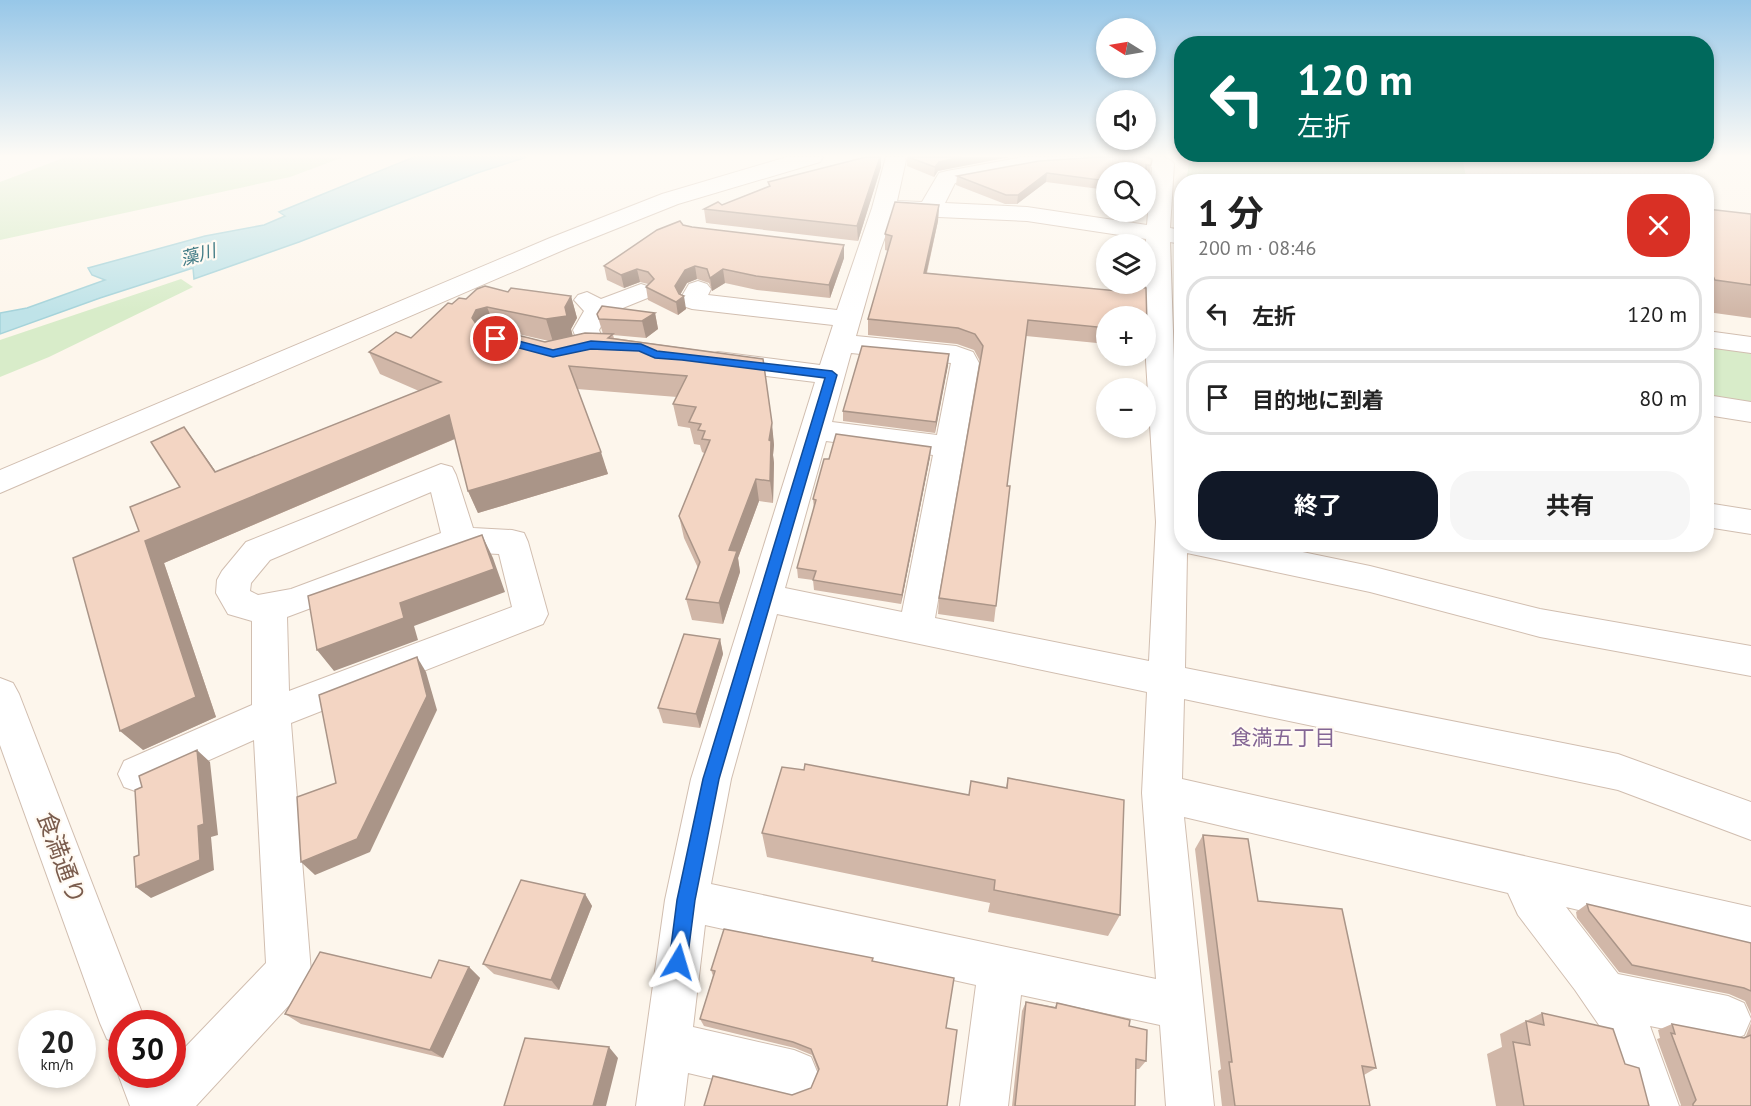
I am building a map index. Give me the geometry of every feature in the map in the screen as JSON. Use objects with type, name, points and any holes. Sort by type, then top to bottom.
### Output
[{"type":"street","points":[[0,482],[559,243],[646,209]]},
{"type":"street","points":[[660,1106],[686,900],[711,779],[840,346],[856,249],[884,209]]},
{"type":"street","points":[[912,209],[1027,214],[1170,235]]},
{"type":"street","points":[[1167,209],[1170,235],[1160,361],[1174,467]]},
{"type":"street","points":[[591,345],[586,330],[593,304],[641,292]]},
{"type":"street","points":[[692,301],[840,346]]},
{"type":"street","points":[[1714,340],[1751,345]]},
{"type":"street","points":[[562,351],[591,345],[621,346]]},
{"type":"street","points":[[694,358],[840,346],[956,355],[963,358],[965,363],[915,629]]},
{"type":"street","points":[[1714,406],[1751,411]]},
{"type":"street","points":[[816,430],[950,447]]},
{"type":"street","points":[[138,774],[271,714],[531,614],[512,542],[459,540],[294,602],[258,609],[240,604],[233,593],[234,580],[258,552],[441,475],[453,510],[459,540]]},
{"type":"street","points":[[1714,516],[1751,522]]},
{"type":"street","points":[[1183,552],[1166,680],[1162,794],[1190,1106]]},
{"type":"street","points":[[1234,552],[1370,579],[1540,623],[1751,661]]},
{"type":"street","points":[[764,598],[1618,772],[1751,821]]},
{"type":"street","points":[[163,1106],[289,972],[271,714],[269,607]]},
{"type":"street","name":"食満通り","points":[[0,694],[10,755],[118,1010]]},
{"type":"street","points":[[1162,794],[1751,929]]},
{"type":"street","points":[[1523,878],[1533,900],[1604,994],[1633,1042],[1655,1106]]},
{"type":"street","points":[[686,900],[1180,1007]]},
{"type":"street","points":[[984,1106],[1001,969]]},
{"type":"street","points":[[1604,994],[1728,1019]]},
{"type":"street","points":[[668,1045],[794,1074]]},
{"type":"street","points":[[147,1088],[154,1106]]},
{"type":"green space","points":[[0,209],[144,209],[0,240]]},
{"type":"green space","points":[[181,279],[193,287],[49,357],[0,377],[0,340]]},
{"type":"green space","points":[[1714,347],[1751,353],[1751,404],[1714,398]]},
{"type":"water","name":"藻川","points":[[287,209],[385,209],[194,279],[193,268],[0,334],[0,313],[27,308],[105,280],[92,275],[88,268],[205,236],[264,225],[285,216],[279,212]]},
{"type":"building","points":[[705,209],[863,209],[857,226]]},
{"type":"building","points":[[893,209],[938,209],[924,273],[1096,289],[1096,294],[1146,294],[1146,306],[1096,306],[1096,327],[1028,320],[1007,486],[1010,486],[996,606],[939,598],[983,346],[975,334],[958,328],[868,319],[892,236],[885,234]]},
{"type":"building","points":[[1714,210],[1751,214],[1751,285],[1715,280]]},
{"type":"building","points":[[680,221],[683,225],[692,227],[844,245],[829,285],[756,276],[723,269],[710,278],[707,269],[695,266],[685,270],[675,286],[679,294],[684,296],[676,302],[646,287],[654,279],[648,272],[637,269],[621,275],[604,266],[657,230]]},
{"type":"building","points":[[485,286],[508,292],[511,288],[571,296],[565,307],[567,316],[546,319],[487,307],[476,310],[472,318],[477,325],[545,342],[585,333],[613,334],[608,338],[763,359],[772,423],[769,440],[771,441],[770,481],[756,479],[729,550],[737,551],[719,603],[686,599],[700,562],[679,516],[710,440],[702,439],[705,431],[698,430],[701,424],[689,422],[696,407],[673,404],[687,376],[569,366],[601,452],[468,491],[449,415],[145,541],[196,697],[120,731],[73,558],[139,531],[130,507],[180,487],[151,442],[184,427],[215,472],[441,382],[369,352],[396,332],[411,338],[448,303],[452,304],[459,298],[466,299],[477,289]]},
{"type":"building","points":[[602,306],[655,313],[642,321],[599,319],[597,314]]},
{"type":"building","points":[[862,346],[949,354],[936,422],[843,411]]},
{"type":"building","points":[[836,434],[931,447],[902,595],[813,580],[816,571],[797,568],[816,500],[813,499],[824,459],[829,459]]},
{"type":"building","points":[[482,535],[494,569],[400,603],[404,618],[317,650],[308,596]]},
{"type":"building","points":[[684,634],[720,639],[696,714],[658,708]]},
{"type":"building","points":[[417,657],[427,696],[357,839],[301,862],[297,797],[336,783],[319,695]]},
{"type":"building","points":[[197,750],[204,824],[198,826],[200,860],[136,887],[134,857],[139,855],[135,790],[142,787],[139,776]]},
{"type":"building","points":[[805,764],[969,795],[971,781],[1007,788],[1008,778],[1124,800],[1120,915],[994,890],[995,880],[762,833],[782,767],[804,770]]},
{"type":"building","points":[[1203,835],[1248,839],[1258,901],[1342,909],[1376,1068],[1362,1066],[1370,1106],[1235,1106],[1229,1062],[1232,1062]]},
{"type":"building","points":[[521,880],[585,894],[551,980],[483,964]]},
{"type":"building","points":[[1587,904],[1751,943],[1751,991],[1632,965],[1589,911]]},
{"type":"building","points":[[724,929],[873,958],[872,961],[954,978],[946,1028],[957,1030],[947,1106],[704,1106],[713,1076],[792,1095],[811,1088],[819,1069],[811,1049],[793,1042],[700,1019],[715,971],[711,970]]},
{"type":"building","points":[[320,952],[431,978],[439,960],[469,967],[430,1050],[285,1014]]},
{"type":"building","points":[[1026,1002],[1056,1008],[1057,1003],[1130,1020],[1129,1026],[1147,1030],[1146,1061],[1136,1059],[1135,1106],[1015,1106]]},
{"type":"building","points":[[1542,1013],[1613,1029],[1625,1064],[1639,1068],[1649,1106],[1524,1106],[1513,1042],[1530,1045],[1526,1021],[1544,1025]]},
{"type":"building","points":[[1672,1024],[1744,1038],[1751,1035],[1751,1106],[1693,1106],[1696,1100],[1671,1033],[1675,1034]]},
{"type":"building","points":[[525,1038],[609,1047],[593,1106],[504,1106]]},
{"type":"district","name":"食満五丁目","points":[[1283,738]]},
{"type":"route","points":[[496,339],[553,353],[591,345],[641,347],[655,355],[682,356],[832,375],[711,779],[686,900],[678,962]]}]
